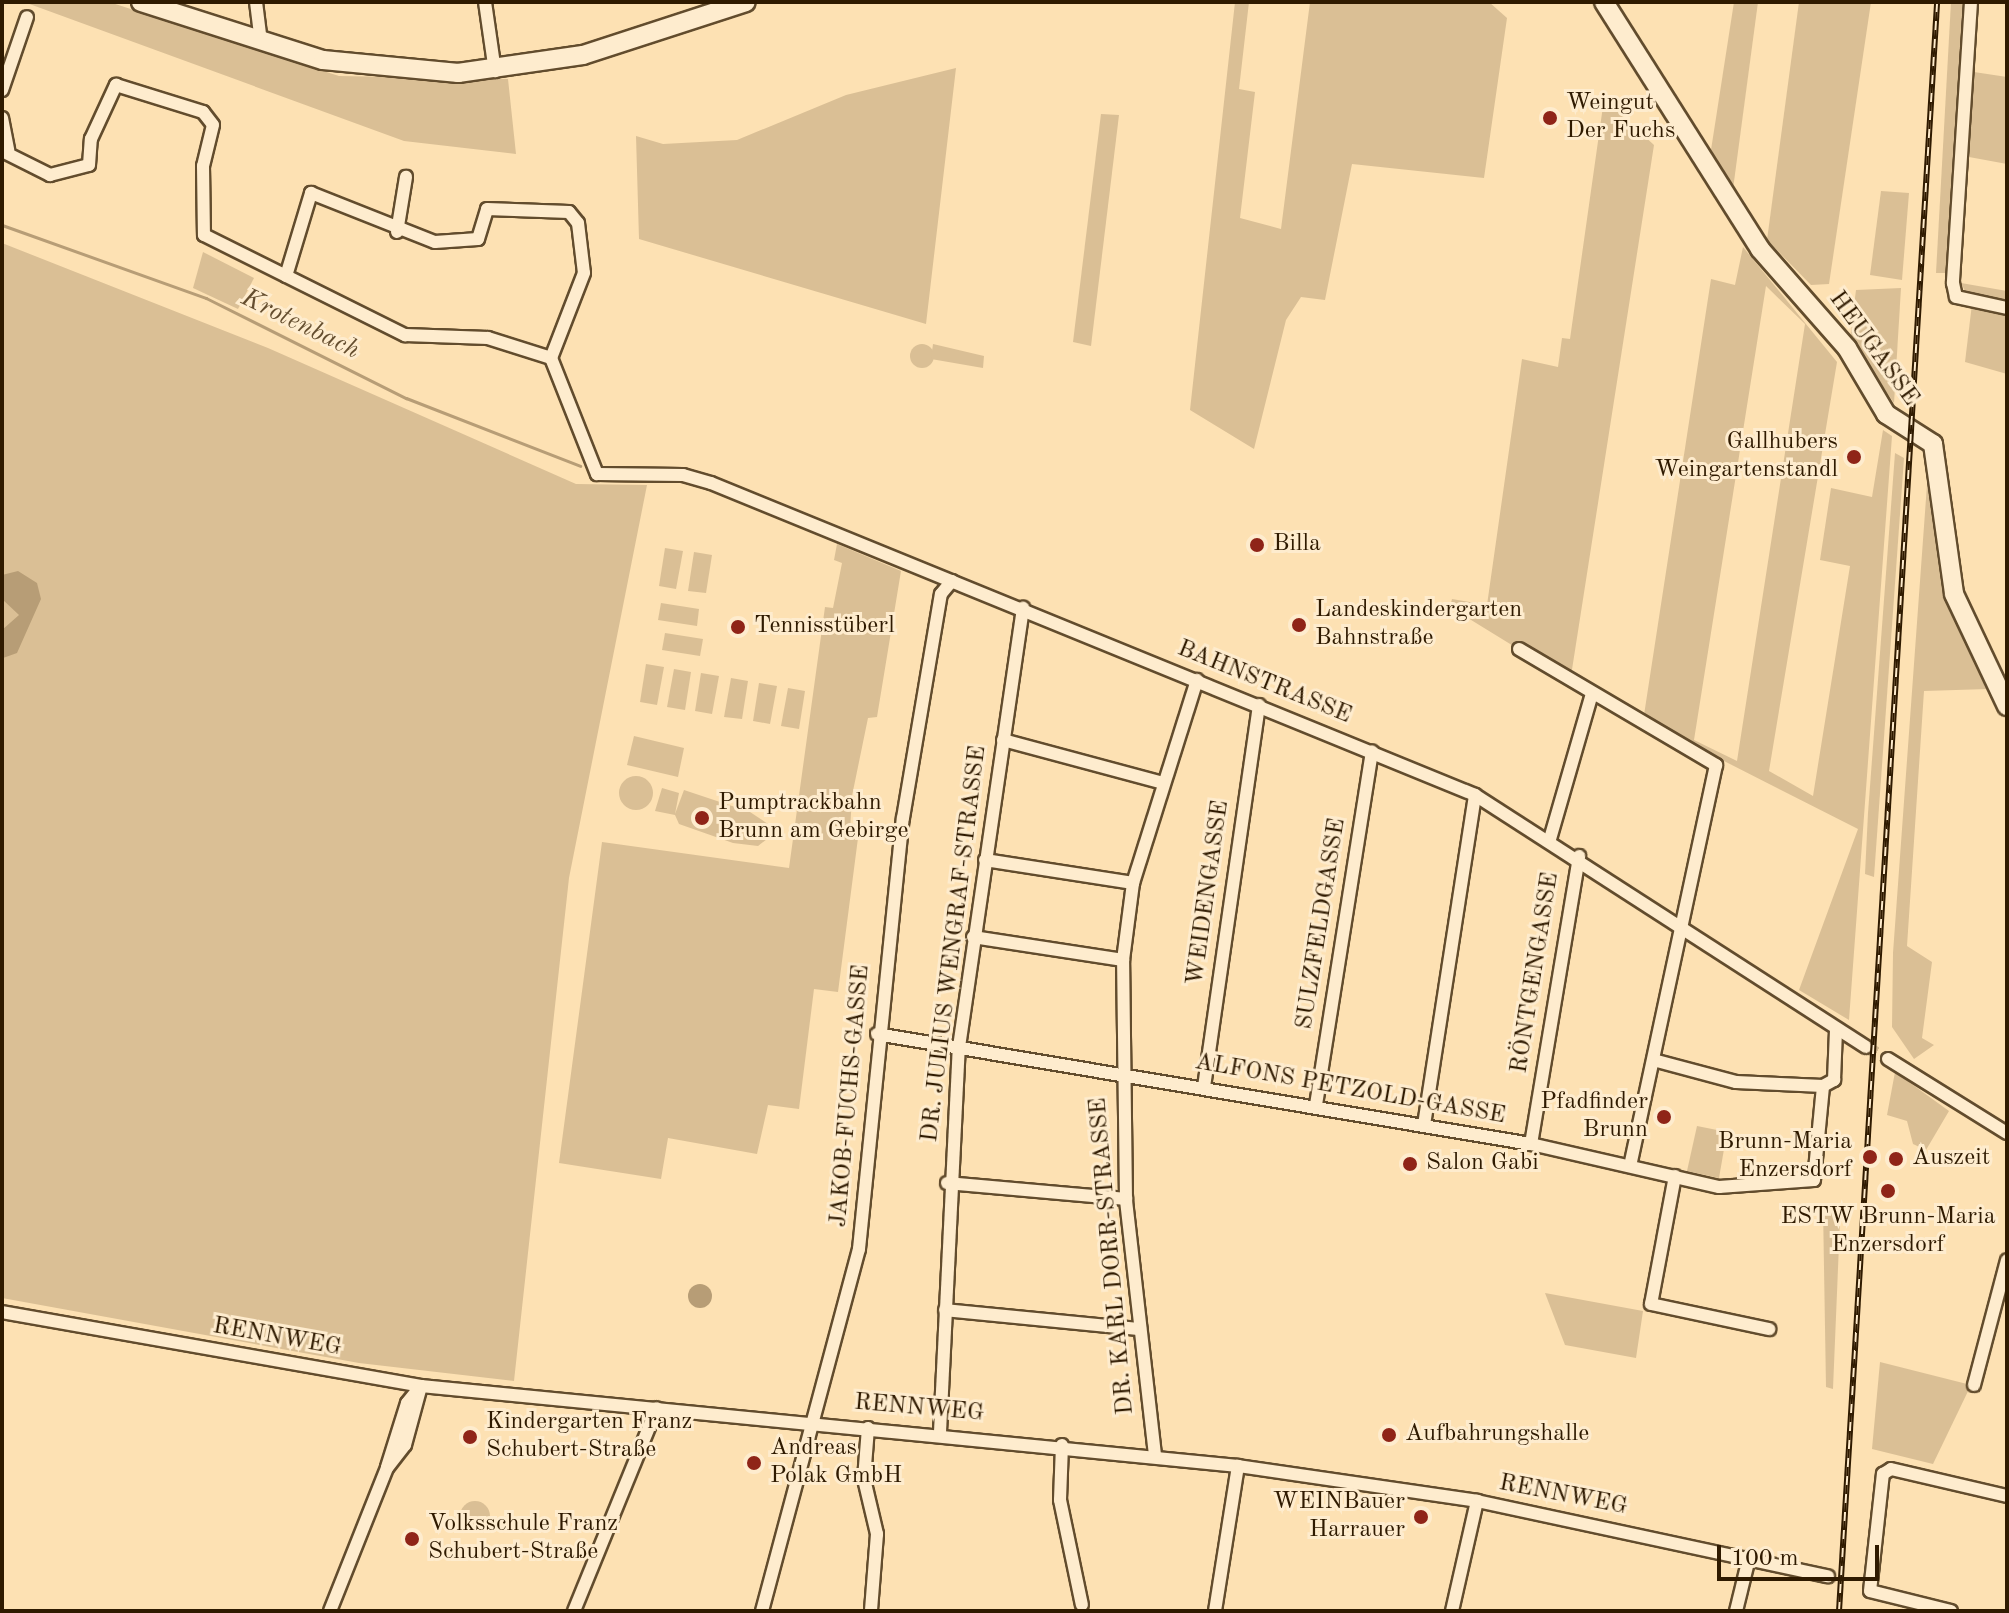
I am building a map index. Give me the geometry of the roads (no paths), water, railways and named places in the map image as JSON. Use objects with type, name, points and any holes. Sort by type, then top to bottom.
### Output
[{"type":"street","points":[[141,2],[261,42],[384,70],[495,71],[583,55],[746,2]]},
{"type":"street","points":[[256,2],[261,42]]},
{"type":"street","points":[[485,2],[495,71]]},
{"type":"street","name":"HEUGASSE","points":[[1604,2],[1760,249],[1847,348],[1886,414],[1933,444],[1954,594],[2007,706]]},
{"type":"street","points":[[1971,2],[1953,283],[1956,297],[2007,308]]},
{"type":"street","points":[[2,90],[27,17]]},
{"type":"street","points":[[2,118],[5,150],[50,175],[89,165],[91,139],[116,85],[203,112],[213,125],[200,231],[286,276],[405,335],[488,338],[551,358],[584,273],[573,214],[487,209],[479,238],[462,243],[397,232],[311,193],[286,276]]},
{"type":"street","points":[[397,232],[406,177]]},
{"type":"street","name":"BAHNSTRASSE","points":[[551,358],[597,474],[683,475],[1023,608],[1475,795],[1579,856],[1836,1031],[1866,1047]]},
{"type":"street","name":"JAKOB-FUCHS-GASSE","points":[[762,1611],[809,1422],[859,1249],[877,1034],[903,818],[941,594],[952,581]]},
{"type":"street","name":"DR. JULIUS WENGRAF-STRASSE","points":[[940,1432],[947,1183],[959,1047],[1023,608]]},
{"type":"street","points":[[1519,649],[1591,697],[1716,765],[1677,924],[1657,1061],[1630,1166]]},
{"type":"street","name":"DR. KARL DORR-STRASSE","points":[[1155,1455],[1126,1199],[1119,1073],[1123,960],[1133,883],[1160,782],[1197,680]]},
{"type":"street","points":[[1550,839],[1591,697]]},
{"type":"street","name":"WEIDENGASSE","points":[[1204,1087],[1259,705]]},
{"type":"street","points":[[1003,740],[1160,782]]},
{"type":"street","name":"SULZFELDGASSE","points":[[1316,1105],[1372,751]]},
{"type":"street","points":[[1424,1125],[1475,795]]},
{"type":"street","name":"RÖNTGENGASSE","points":[[1531,1144],[1579,856]]},
{"type":"street","points":[[985,860],[1133,883]]},
{"type":"street","points":[[973,937],[1123,960]]},
{"type":"street","points":[[1657,1061],[1736,1082],[1823,1086],[1834,1080],[1836,1031]]},
{"type":"street","name":"ALFONS PETZOLD-GASSE","points":[[877,1034],[1316,1105],[1531,1144],[1719,1187],[1814,1180],[1823,1086]]},
{"type":"street","points":[[1888,1059],[2007,1133]]},
{"type":"street","points":[[1675,1176],[1651,1304],[1769,1329]]},
{"type":"street","points":[[947,1183],[1126,1199]]},
{"type":"street","points":[[1974,1385],[2007,1260]]},
{"type":"street","points":[[945,1310],[1140,1329]]},
{"type":"street","name":"RENNWEG","points":[[2,1312],[421,1386],[940,1432],[1238,1466],[1477,1501],[1828,1576]]},
{"type":"street","points":[[330,1611],[387,1468],[405,1445],[421,1386]]},
{"type":"street","points":[[574,1611],[657,1408]]},
{"type":"street","points":[[868,1428],[864,1479],[877,1534],[871,1611]]},
{"type":"street","points":[[1062,1445],[1060,1500],[1082,1605]]},
{"type":"street","points":[[1215,1611],[1238,1466]]},
{"type":"street","points":[[1951,1611],[1870,1591],[1883,1474],[1891,1469],[2007,1496]]},
{"type":"street","points":[[1452,1611],[1477,1501]]},
{"type":"street","points":[[1736,1611],[1749,1558]]},
{"type":"waterway","name":"Krotenbach","points":[[2,225],[206,298],[406,398],[580,466]]},
{"type":"tunnel","points":[[1866,1047],[1888,1059]]},
{"type":"railway","points":[[1839,1611],[1937,2]]},
{"type":"place","name":"Weingut Der Fuchs","points":[[1550,118]]},
{"type":"place","name":"Gallhubers Weingartenstandl","points":[[1854,457]]},
{"type":"place","name":"Billa","points":[[1257,545]]},
{"type":"place","name":"Landeskindergarten Bahnstraße","points":[[1299,625]]},
{"type":"place","name":"Tennisstüberl","points":[[738,627]]},
{"type":"place","name":"Pumptrackbahn Brunn am Gebirge","points":[[702,818]]},
{"type":"place","name":"Pfadfinder Brunn","points":[[1664,1117]]},
{"type":"place","name":"Brunn-Maria Enzersdorf","points":[[1870,1157]]},
{"type":"place","name":"Auszeit","points":[[1896,1159]]},
{"type":"place","name":"Salon Gabi","points":[[1410,1164]]},
{"type":"place","name":"ESTW Brunn-Maria Enzersdorf","points":[[1888,1191]]},
{"type":"place","name":"Aufbahrungshalle","points":[[1389,1435]]},
{"type":"place","name":"Kindergarten Franz Schubert-Straße","points":[[470,1437]]},
{"type":"place","name":"Andreas Polak GmbH","points":[[754,1463]]},
{"type":"place","name":"WEINBauer Harrauer","points":[[1421,1517]]},
{"type":"place","name":"Volksschule Franz Schubert-Straße","points":[[412,1539]]}]
